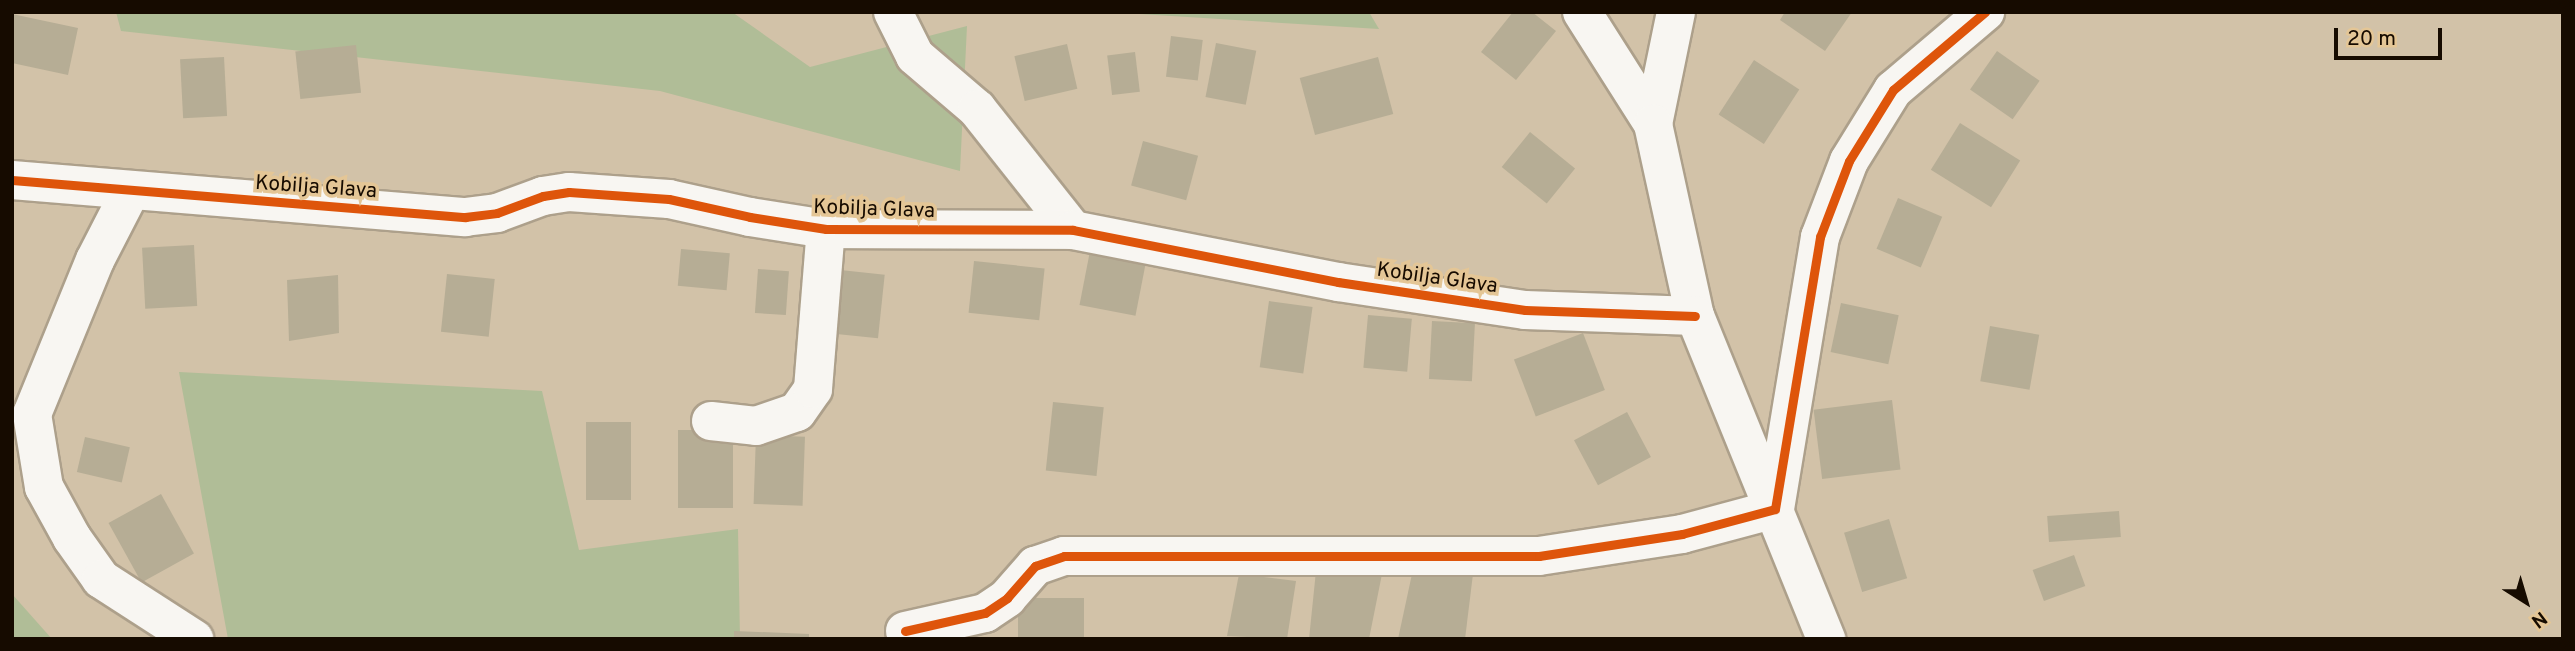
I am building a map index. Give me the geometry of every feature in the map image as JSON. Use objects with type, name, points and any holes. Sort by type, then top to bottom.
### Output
[{"type":"street","points":[[893,12],[915,56],[977,109],[1073,230]]},
{"type":"street","points":[[1582,12],[1653,124],[1695,316],[1826,639]]},
{"type":"street","points":[[1653,124],[1676,12]]},
{"type":"street","points":[[1775,509],[1820,237],[1849,161],[1893,90],[1985,12]]},
{"type":"street","name":"Kobilja Glava","points":[[12,180],[130,192],[464,217],[497,213],[543,195],[569,192],[669,199],[750,217],[826,229],[1073,230],[1338,282],[1525,310],[1695,316]]},
{"type":"street","points":[[130,192],[95,260],[32,414],[44,487],[72,538],[101,579],[194,639]]},
{"type":"street","points":[[711,421],[756,426],[797,412],[813,389],[826,229]]},
{"type":"street","points":[[905,631],[985,613],[1007,598],[1035,566],[1064,556],[1539,556],[1682,534],[1775,509]]},
{"type":"green space","points":[[116,12],[732,12],[810,67],[967,26],[960,171],[660,91],[121,31]]},
{"type":"green space","points":[[1107,12],[1369,12],[1379,29]]},
{"type":"green space","points":[[179,372],[542,391],[579,550],[738,529],[740,639],[228,639]]},
{"type":"green space","points":[[12,594],[52,639],[12,639]]},
{"type":"building","points":[[1513,12],[1532,12],[1556,31],[1516,80],[1481,52]]},
{"type":"building","points":[[1785,12],[1852,12],[1825,51],[1780,20]]},
{"type":"building","points":[[12,14],[78,28],[68,75],[12,63]]},
{"type":"building","points":[[1171,36],[1203,40],[1198,81],[1166,77]]},
{"type":"building","points":[[1216,43],[1256,51],[1246,105],[1206,97]]},
{"type":"building","points":[[1067,44],[1077,89],[1025,101],[1014,56]]},
{"type":"building","points":[[356,45],[361,93],[300,99],[295,51]]},
{"type":"building","points":[[1997,51],[2040,81],[2013,119],[1970,90]]},
{"type":"building","points":[[1135,52],[1140,92],[1112,95],[1107,55]]},
{"type":"building","points":[[224,57],[227,116],[183,118],[180,59]]},
{"type":"building","points":[[1378,57],[1393,114],[1315,135],[1300,78]]},
{"type":"building","points":[[1754,60],[1799,89],[1764,144],[1719,115]]},
{"type":"building","points":[[1960,123],[2020,161],[1991,207],[1931,170]]},
{"type":"building","points":[[1530,132],[1575,169],[1547,203],[1502,167]]},
{"type":"building","points":[[1143,141],[1198,156],[1186,200],[1131,185]]},
{"type":"building","points":[[1898,198],[1942,217],[1921,267],[1877,249]]},
{"type":"building","points":[[194,245],[197,306],[145,309],[142,248]]},
{"type":"building","points":[[681,249],[730,253],[727,290],[678,286]]},
{"type":"building","points":[[1090,251],[1146,262],[1135,316],[1080,305]]},
{"type":"building","points":[[974,261],[1045,268],[1039,320],[969,313]]},
{"type":"building","points":[[758,269],[789,271],[786,315],[755,313]]},
{"type":"building","points":[[831,269],[885,275],[878,338],[824,333]]},
{"type":"building","points":[[447,274],[495,279],[489,337],[441,332]]},
{"type":"building","points":[[338,275],[339,333],[289,341],[287,280]]},
{"type":"building","points":[[1269,301],[1313,307],[1303,373],[1260,367]]},
{"type":"building","points":[[1841,303],[1899,315],[1888,364],[1831,352]]},
{"type":"building","points":[[1368,315],[1412,319],[1407,372],[1363,368]]},
{"type":"building","points":[[1432,321],[1475,323],[1472,381],[1429,379]]},
{"type":"building","points":[[1990,326],[2039,335],[2030,390],[1980,381]]},
{"type":"building","points":[[1583,333],[1605,390],[1536,416],[1514,360]]},
{"type":"building","points":[[1892,400],[1901,469],[1822,479],[1814,410]]},
{"type":"building","points":[[1053,402],[1104,407],[1097,476],[1046,471]]},
{"type":"building","points":[[1627,412],[1651,457],[1598,485],[1574,440]]},
{"type":"building","points":[[586,422],[631,422],[631,500],[586,500]]},
{"type":"building","points":[[678,430],[733,430],[733,508],[678,508]]},
{"type":"building","points":[[756,435],[805,437],[803,506],[754,504]]},
{"type":"building","points":[[85,437],[130,447],[122,482],[77,472]]},
{"type":"building","points":[[161,494],[194,553],[141,583],[109,523]]},
{"type":"building","points":[[2119,511],[2121,537],[2049,542],[2047,516]]},
{"type":"building","points":[[1889,519],[1907,578],[1862,592],[1844,533]]},
{"type":"building","points":[[2074,555],[2085,586],[2044,601],[2033,570]]},
{"type":"building","points":[[1316,571],[1382,574],[1369,639],[1309,639]]},
{"type":"building","points":[[1239,574],[1296,581],[1287,639],[1227,636]]},
{"type":"building","points":[[1412,574],[1473,574],[1465,639],[1398,639]]},
{"type":"building","points":[[1018,598],[1084,598],[1084,639],[1018,639]]},
{"type":"building","points":[[734,631],[809,634],[809,639],[734,639]]},
{"type":"cycle path","points":[[905,631],[985,613],[1007,598],[1035,566],[1064,556],[1539,556],[1682,534],[1775,509],[1820,237],[1849,161],[1893,90],[1985,12]]},
{"type":"cycle path","points":[[12,180],[465,217],[497,213],[543,196],[569,192],[669,199],[750,217],[826,229],[1073,230],[1338,282],[1525,310],[1695,316]]}]
